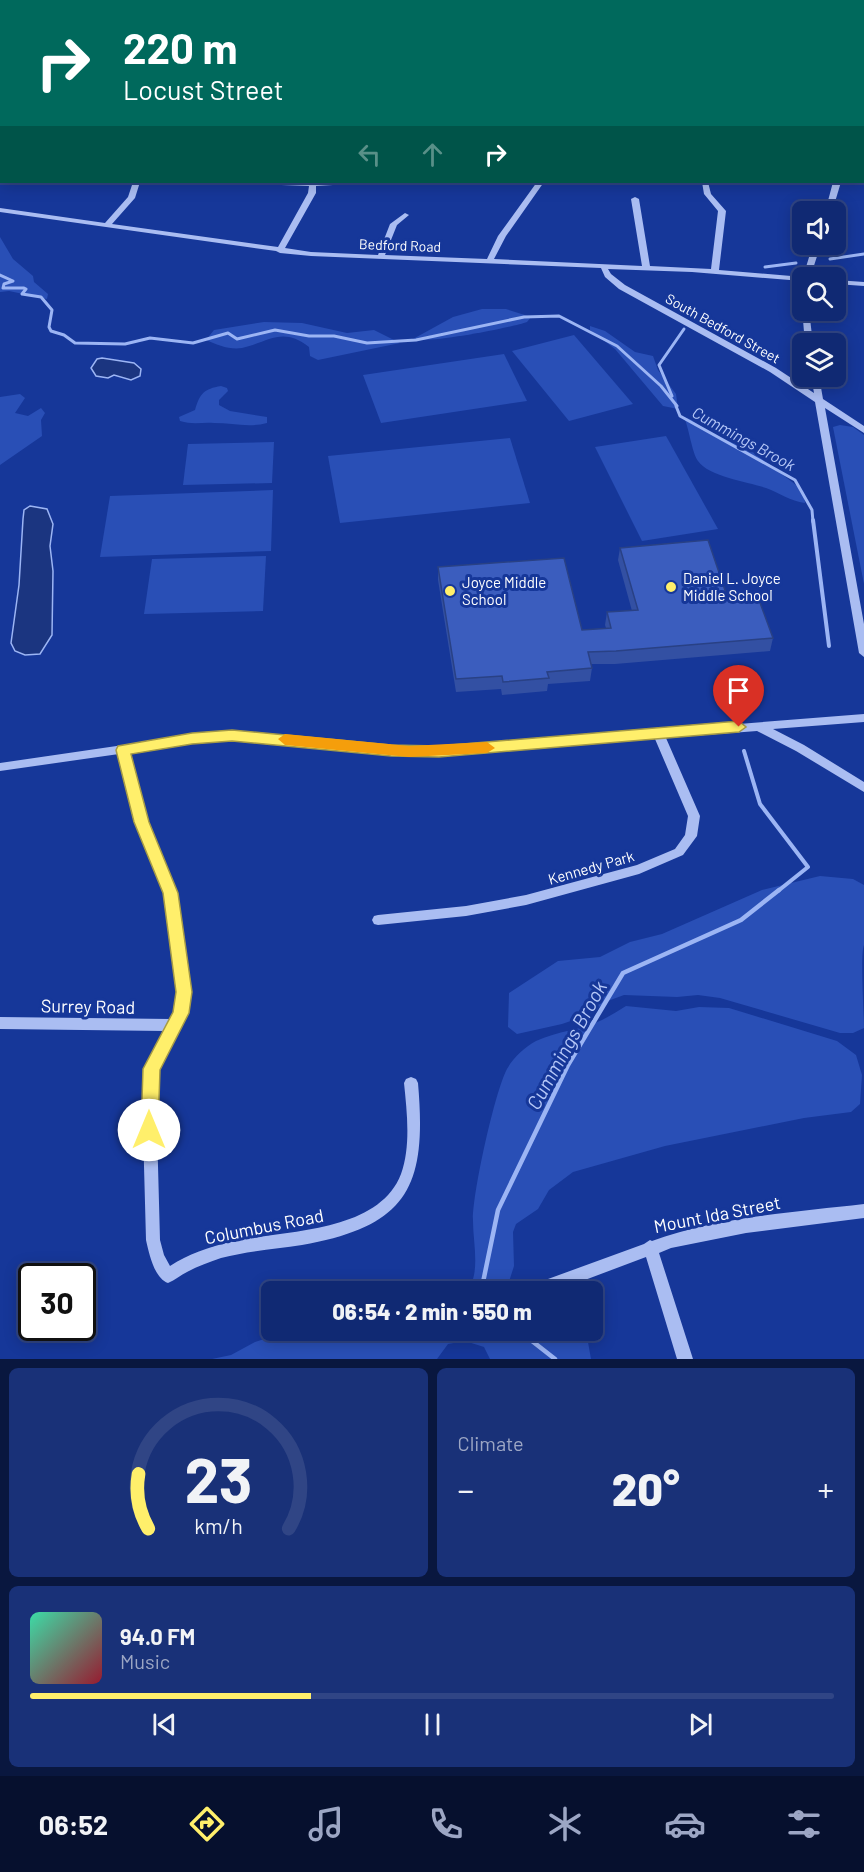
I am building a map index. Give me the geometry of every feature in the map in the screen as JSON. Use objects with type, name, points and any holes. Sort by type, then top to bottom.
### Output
[{"type":"street","points":[[108,224],[131,198],[136,183]]},
{"type":"street","points":[[284,183],[332,183]]},
{"type":"street","points":[[489,262],[502,236],[539,183]]},
{"type":"street","points":[[705,183],[708,194],[722,211],[715,271]]},
{"type":"street","points":[[831,201],[837,183]]},
{"type":"street","points":[[279,251],[312,193],[313,184]]},
{"type":"street","points":[[635,200],[646,268]]},
{"type":"street","name":"Bedford Road","points":[[0,210],[108,224],[279,251],[380,258],[715,271],[792,277]]},
{"type":"street","points":[[380,258],[394,224],[405,215]]},
{"type":"street","name":"South Bedford Street","points":[[603,266],[608,275],[622,287],[819,398],[864,430]]},
{"type":"street","points":[[846,283],[864,284]]},
{"type":"street","points":[[817,387],[864,653]]},
{"type":"street","points":[[0,767],[192,739],[232,736],[391,751],[431,752],[864,718]]},
{"type":"street","points":[[756,725],[800,748],[864,788]]},
{"type":"street","name":"Kennedy Park","points":[[378,920],[439,914],[516,902],[639,869],[679,852],[691,836],[694,816],[658,733]]},
{"type":"street","name":"Columbus Road","points":[[123,750],[140,814],[168,885],[175,913],[184,992],[182,1008],[175,1025],[155,1061],[149,1092],[153,1240],[158,1258],[168,1276],[192,1261],[224,1250],[336,1230],[368,1219],[381,1210],[400,1190],[408,1170],[414,1129],[411,1083]]},
{"type":"street","name":"Surrey Road","points":[[0,1023],[175,1025]]},
{"type":"street","name":"Mount Ida Street","points":[[562,1281],[650,1247],[746,1226],[864,1210]]},
{"type":"street","points":[[650,1247],[685,1359]]},
{"type":"shaded area","points":[[0,237],[13,259],[33,276],[34,282],[48,294],[47,299],[9,291],[0,292]]},
{"type":"shaded area","points":[[482,309],[506,309],[531,317],[527,322],[518,325],[487,331],[434,339],[413,339],[453,317]]},
{"type":"shaded area","points":[[264,322],[302,323],[347,333],[374,330],[400,343],[318,360],[310,356],[309,347],[291,337],[276,337],[242,348],[224,347],[206,340],[214,330]]},
{"type":"shaded area","points":[[590,326],[605,331],[635,352],[653,356],[658,370],[676,394],[678,409],[663,406],[615,349],[590,330]]},
{"type":"shaded area","points":[[574,335],[633,404],[569,421],[512,351]]},
{"type":"shaded area","points":[[504,354],[527,401],[381,423],[363,375]]},
{"type":"shaded area","points":[[97,359],[134,363],[141,369],[140,376],[131,380],[114,375],[108,378],[96,376],[91,368]]},
{"type":"shaded area","points":[[221,386],[227,388],[228,391],[219,400],[219,405],[230,411],[267,417],[267,423],[247,425],[180,421],[179,417],[195,410],[204,393]]},
{"type":"shaded area","points":[[20,394],[25,398],[15,413],[28,416],[41,408],[45,413],[41,420],[42,436],[0,465],[0,397]]},
{"type":"shaded area","points":[[684,417],[692,420],[707,432],[750,450],[800,488],[804,492],[805,503],[766,488],[720,475],[703,467],[696,457]]},
{"type":"shaded area","points":[[840,425],[853,427],[864,435],[864,584],[833,427]]},
{"type":"shaded area","points":[[666,436],[718,529],[642,541],[595,447]]},
{"type":"shaded area","points":[[510,438],[530,503],[340,523],[328,456]]},
{"type":"shaded area","points":[[274,442],[272,483],[183,485],[188,444]]},
{"type":"shaded area","points":[[273,490],[271,551],[100,557],[110,496]]},
{"type":"shaded area","points":[[30,506],[47,509],[53,524],[50,546],[53,571],[52,635],[40,654],[25,655],[15,651],[11,643],[19,585],[24,510]]},
{"type":"shaded area","points":[[266,556],[263,611],[144,614],[152,559]]},
{"type":"shaded area","points":[[820,876],[853,879],[864,885],[862,971],[864,1028],[853,1033],[840,1033],[720,998],[698,995],[677,997],[624,995],[605,1002],[591,1014],[562,1024],[517,1034],[508,1027],[509,993],[558,961],[600,957],[630,942],[662,934],[762,890]]},
{"type":"shaded area","points":[[626,1006],[676,1011],[699,1007],[729,1008],[837,1041],[856,1055],[862,1075],[860,1104],[851,1112],[804,1118],[665,1146],[573,1172],[549,1190],[538,1209],[516,1224],[513,1232],[514,1266],[509,1281],[472,1281],[475,1267],[473,1221],[480,1167],[496,1098],[507,1069],[520,1053],[536,1041],[608,1017]]},
{"type":"shaded area","points":[[261,1340],[465,1341],[448,1344],[437,1359],[212,1359],[231,1355]]},
{"type":"shaded area","points":[[465,1341],[588,1341],[591,1359],[490,1359],[484,1347]]},
{"type":"building","points":[[708,540],[729,602],[759,600],[773,638],[588,652],[592,668],[547,672],[549,678],[503,682],[502,676],[456,679],[438,567],[564,558],[582,630],[611,628],[607,612],[638,610],[620,548]]},
{"type":"waterway","name":"Cummings Brook","points":[[830,259],[864,254]]},
{"type":"waterway","name":"Cummings Brook","points":[[765,267],[796,263]]},
{"type":"waterway","points":[[0,275],[13,281],[4,284],[3,288],[24,288],[26,289],[22,294],[41,297],[52,310],[49,327],[51,331],[64,335],[75,343],[125,344],[150,338],[193,343],[228,333],[237,339],[275,330],[309,336],[334,336],[367,343],[416,340],[524,317],[559,316],[617,346],[661,386],[677,406]]},
{"type":"waterway","name":"Cummings Brook","points":[[672,396],[659,365],[684,329]]},
{"type":"waterway","name":"Cummings Brook","points":[[676,406],[680,416],[795,480],[812,510],[813,522]]},
{"type":"waterway","name":"Cummings Brook","points":[[813,520],[829,646]]},
{"type":"waterway","name":"Cummings Brook","points":[[744,751],[760,804],[808,867],[778,891]]},
{"type":"waterway","name":"Cummings Brook","points":[[483,1281],[498,1210],[568,1065],[623,973],[741,920],[779,890]]},
{"type":"waterway","name":"Cummings Brook","points":[[532,1341],[555,1359]]},
{"type":"slow traffic","points":[[285,739],[409,752],[487,748]]},
{"type":"place","name":"Daniel L. Joyce Middle School","points":[[671,587]]},
{"type":"place","name":"Joyce Middle School","points":[[450,591]]},
{"type":"route","points":[[149,1130],[149,1092],[152,1069],[181,1013],[184,992],[171,893],[142,822],[123,750],[192,739],[252,736],[391,751],[439,752],[739,727]]}]
